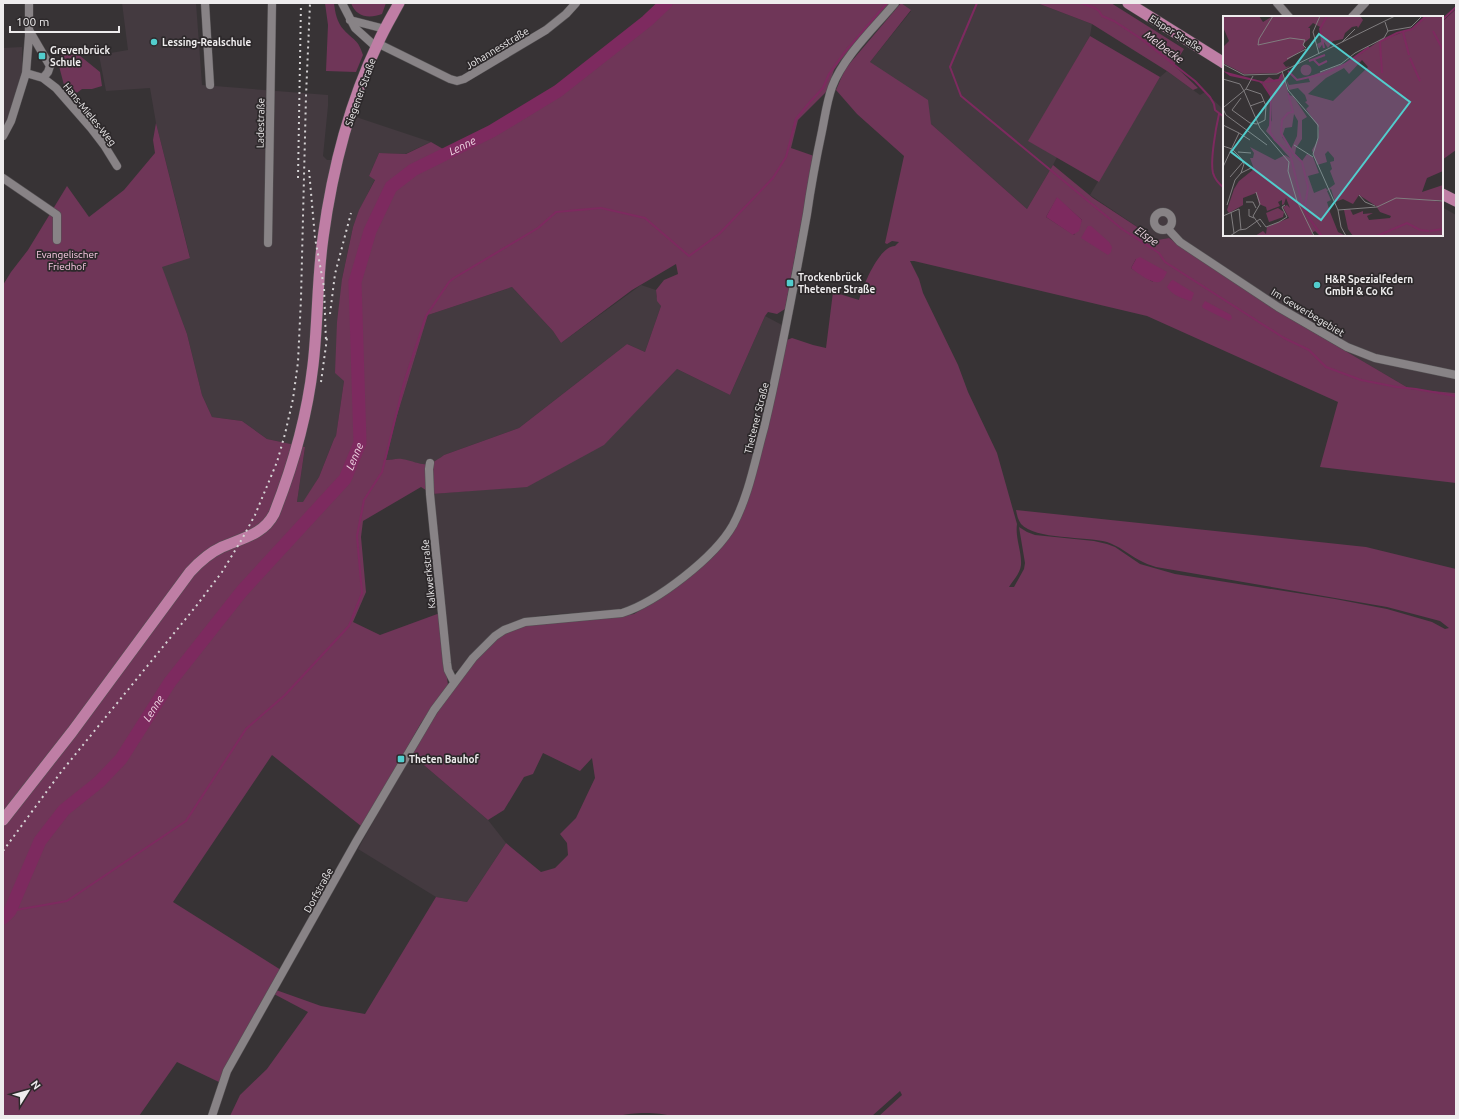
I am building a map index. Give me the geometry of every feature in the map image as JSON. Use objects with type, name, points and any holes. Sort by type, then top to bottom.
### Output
[{"type":"main road","name":"Siegener Straße","points":[[3,820],[72,732],[198,562],[212,552],[258,532],[270,522],[274,514],[296,452],[309,395],[313,363],[320,261],[326,215],[332,185],[358,90],[377,45],[399,3]]},
{"type":"main road","name":"Elsper Straße","points":[[1128,3],[1223,62]]},
{"type":"main road","points":[[1443,195],[1456,202]]},
{"type":"street","points":[[3,136],[11,121],[26,73],[29,3]]},
{"type":"street","points":[[205,3],[210,85]]},
{"type":"street","name":"Ladestraße","points":[[268,243],[272,3]]},
{"type":"street","points":[[342,3],[355,28],[377,45]]},
{"type":"street","name":"Johannesstraße","points":[[377,45],[457,81],[464,79],[546,30],[566,14],[576,3]]},
{"type":"street","name":"Thetener Straße","points":[[454,682],[473,658],[495,636],[512,626],[541,619],[622,613],[645,603],[674,583],[705,558],[718,546],[733,524],[745,497],[777,375],[817,156],[832,86],[847,59],[896,3]]},
{"type":"street","points":[[1277,3],[1288,16]]},
{"type":"street","points":[[1353,16],[1365,3]]},
{"type":"street","points":[[350,20],[385,29]]},
{"type":"street","points":[[29,30],[50,66],[48,72],[43,78]]},
{"type":"street","name":"Hans-Mieles-Weg","points":[[26,73],[43,78],[56,88],[104,145],[117,166]]},
{"type":"street","points":[[3,178],[57,215],[58,240]]},
{"type":"street","name":"Im Gewerbegebiet","points":[[1168,229],[1180,242],[1278,307],[1347,347],[1375,358],[1456,375]]},
{"type":"street","name":"Kalkwerkstraße","points":[[430,464],[430,494],[446,663],[454,682]]},
{"type":"street","name":"Dorfstraße","points":[[212,1116],[227,1072],[242,1045],[434,710],[454,682]]},
{"type":"shaded area","points":[[122,3],[196,3],[202,85],[328,95],[323,156],[327,160],[341,160],[356,117],[431,142],[405,154],[379,153],[369,176],[375,179],[353,227],[342,279],[344,381],[336,437],[319,477],[304,502],[297,502],[305,447],[267,439],[242,421],[212,417],[202,395],[187,334],[161,266],[190,257],[156,123],[150,88],[106,91],[99,55],[128,50]]},
{"type":"shaded area","points":[[901,3],[1037,3],[1092,24],[1090,36],[1029,141],[1057,157],[1027,209],[931,124],[870,62],[911,11]]},
{"type":"shaded area","points":[[22,47],[22,77],[3,132],[3,48]]},
{"type":"shaded area","points":[[1167,71],[1200,95],[1205,92],[1223,109],[1223,236],[1443,236],[1443,208],[1456,215],[1456,393],[1410,389],[1274,309],[1169,238],[1157,240],[1090,195],[1160,77]]},
{"type":"shaded area","points":[[1057,197],[1082,220],[1079,231],[1073,235],[1046,217]]},
{"type":"shaded area","points":[[1088,226],[1091,226],[1109,242],[1112,247],[1111,252],[1108,255],[1081,238]]},
{"type":"shaded area","points":[[1140,257],[1167,272],[1162,281],[1152,281],[1131,268],[1136,259]]},
{"type":"shaded area","points":[[1173,280],[1194,293],[1191,301],[1178,296],[1169,290],[1167,287]]},
{"type":"shaded area","points":[[641,285],[656,290],[656,296],[661,306],[645,352],[627,344],[519,428],[444,455],[434,463],[421,465],[401,459],[386,460],[396,419],[428,315],[512,287],[553,331],[561,343]]},
{"type":"shaded area","points":[[1205,301],[1231,315],[1232,318],[1229,321],[1203,308],[1202,306]]},
{"type":"shaded area","points":[[765,316],[783,327],[768,403],[746,483],[735,515],[724,533],[704,557],[669,584],[636,604],[616,610],[545,615],[525,619],[467,659],[459,670],[453,672],[450,667],[432,494],[527,486],[604,444],[677,369],[730,395]]},
{"type":"shaded area","points":[[411,754],[488,820],[506,843],[467,902],[436,897],[358,849]]},
{"type":"green space","points":[[325,3],[334,3],[338,21],[344,30],[357,43],[361,50],[363,55],[356,72],[326,71],[328,25]]},
{"type":"green space","points":[[351,3],[386,3],[382,14],[377,16],[364,16],[353,8]]},
{"type":"green space","name":"Evangelischer Friedhof","points":[[666,3],[890,3],[841,60],[834,70],[827,91],[798,120],[791,148],[814,156],[785,309],[777,314],[768,312],[765,316],[730,395],[677,369],[604,445],[527,487],[432,494],[421,487],[363,521],[361,537],[366,592],[353,622],[380,635],[440,613],[448,685],[421,723],[376,803],[361,826],[272,755],[173,902],[281,970],[219,1082],[177,1062],[139,1116],[3,1116],[3,285],[28,250],[67,186],[89,217],[124,190],[155,153],[153,140],[156,123],[190,258],[162,267],[187,334],[202,395],[212,417],[242,421],[267,439],[305,447],[297,502],[303,502],[319,477],[336,436],[344,381],[335,373],[337,322],[342,279],[353,227],[359,210],[375,180],[369,176],[379,153],[406,154],[431,142],[450,153],[461,151],[497,134]],"holes":[[[676,264],[678,274],[664,280],[656,290],[657,301],[661,306],[645,352],[627,344],[519,428],[444,455],[432,463],[423,464],[400,459],[386,460],[396,419],[428,315],[512,287],[553,331],[561,343],[632,290]]]},
{"type":"green space","points":[[901,3],[911,10],[870,62],[928,100],[931,124],[1027,209],[1053,165],[1093,198],[1157,240],[1169,238],[1274,309],[1410,389],[1456,393],[1456,483],[1320,467],[1338,402],[1147,316],[910,261],[919,279],[923,293],[958,365],[968,392],[997,453],[1017,524],[1021,560],[1019,571],[1009,587],[1014,587],[1024,569],[1025,563],[1019,527],[1035,535],[1094,541],[1107,544],[1115,547],[1140,564],[1175,574],[1335,599],[1387,609],[1432,622],[1445,629],[1449,628],[1440,621],[1387,607],[1156,567],[1141,561],[1107,542],[1037,533],[1021,524],[1016,510],[1366,547],[1456,569],[1456,1116],[879,1116],[902,1095],[900,1091],[872,1116],[671,1116],[645,1113],[619,1116],[230,1116],[240,1095],[267,1069],[308,1012],[274,994],[276,990],[321,1006],[365,1014],[436,897],[467,902],[506,843],[541,872],[555,868],[568,855],[567,843],[560,834],[576,818],[595,778],[592,758],[580,771],[543,753],[533,774],[524,777],[504,810],[488,820],[411,754],[448,696],[486,647],[504,633],[516,627],[555,622],[611,618],[634,614],[655,601],[712,558],[730,537],[742,514],[787,340],[792,338],[826,348],[833,292],[859,300],[872,268],[878,259],[883,252],[895,246],[899,242],[892,241],[887,244],[885,243],[904,156],[857,114],[836,90],[845,69]],"holes":[[[1057,198],[1082,220],[1074,235],[1046,217]],[[1136,259],[1153,282],[1131,268]]]},
{"type":"green space","points":[[1037,3],[1111,3],[1184,49],[1174,65],[1198,88],[1193,90],[1167,71],[1092,24]]},
{"type":"green space","points":[[1456,9],[1456,150],[1443,159],[1443,21]]},
{"type":"green space","points":[[1090,36],[1160,77],[1099,182],[1028,141]]},
{"type":"green space","points":[[74,51],[100,72],[102,86],[92,89],[82,89],[74,95],[64,85],[59,66],[61,55]]},
{"type":"waterway","name":"Lenne","points":[[3,918],[10,911],[40,841],[64,810],[99,782],[121,759],[170,682],[242,591],[345,479],[360,443],[355,282],[370,231],[391,187],[413,170],[492,131],[558,91],[647,21],[666,3]]},
{"type":"waterway","points":[[10,911],[67,901],[186,821],[246,729],[285,695],[349,626],[362,593],[357,536],[364,500],[382,472],[404,383],[426,316],[449,282],[538,228],[556,212],[601,208],[645,218],[689,256],[719,234],[773,178],[786,157],[796,119],[823,88],[829,74],[844,53],[887,3]]},
{"type":"waterway","name":"Elspe","points":[[977,3],[950,67],[961,96],[1122,229],[1159,253],[1165,262],[1284,338],[1309,350],[1326,367],[1361,380],[1456,396]]},
{"type":"waterway","name":"Melbecke","points":[[1081,3],[1095,8],[1102,16],[1114,21],[1140,38],[1195,81],[1210,97],[1214,104],[1215,110],[1223,116]]},
{"type":"waterway","name":"Melbecke","points":[[1443,19],[1456,7]]},
{"type":"waterway","points":[[1219,114],[1216,127],[1212,168],[1215,178],[1223,187]]},
{"type":"railway","points":[[298,178],[301,3]]},
{"type":"railway","points":[[3,851],[61,772],[197,605],[222,572],[255,515],[277,462],[293,399],[298,362],[310,3]]},
{"type":"railway","points":[[309,170],[315,238],[324,287],[326,342]]},
{"type":"railway","points":[[330,314],[335,274],[351,213]]},
{"type":"railway","points":[[321,382],[327,338]]},
{"type":"place","name":"Lessing-Realschule","points":[[154,42]]},
{"type":"place","name":"Grevenbrück Schule","points":[[42,56]]},
{"type":"place","name":"Trockenbrück Thetener Straße","points":[[790,283]]},
{"type":"place","name":"H&R Spezialfedern GmbH & Co KG","points":[[1317,285]]},
{"type":"place","name":"Theten Bauhof","points":[[401,759]]}]
